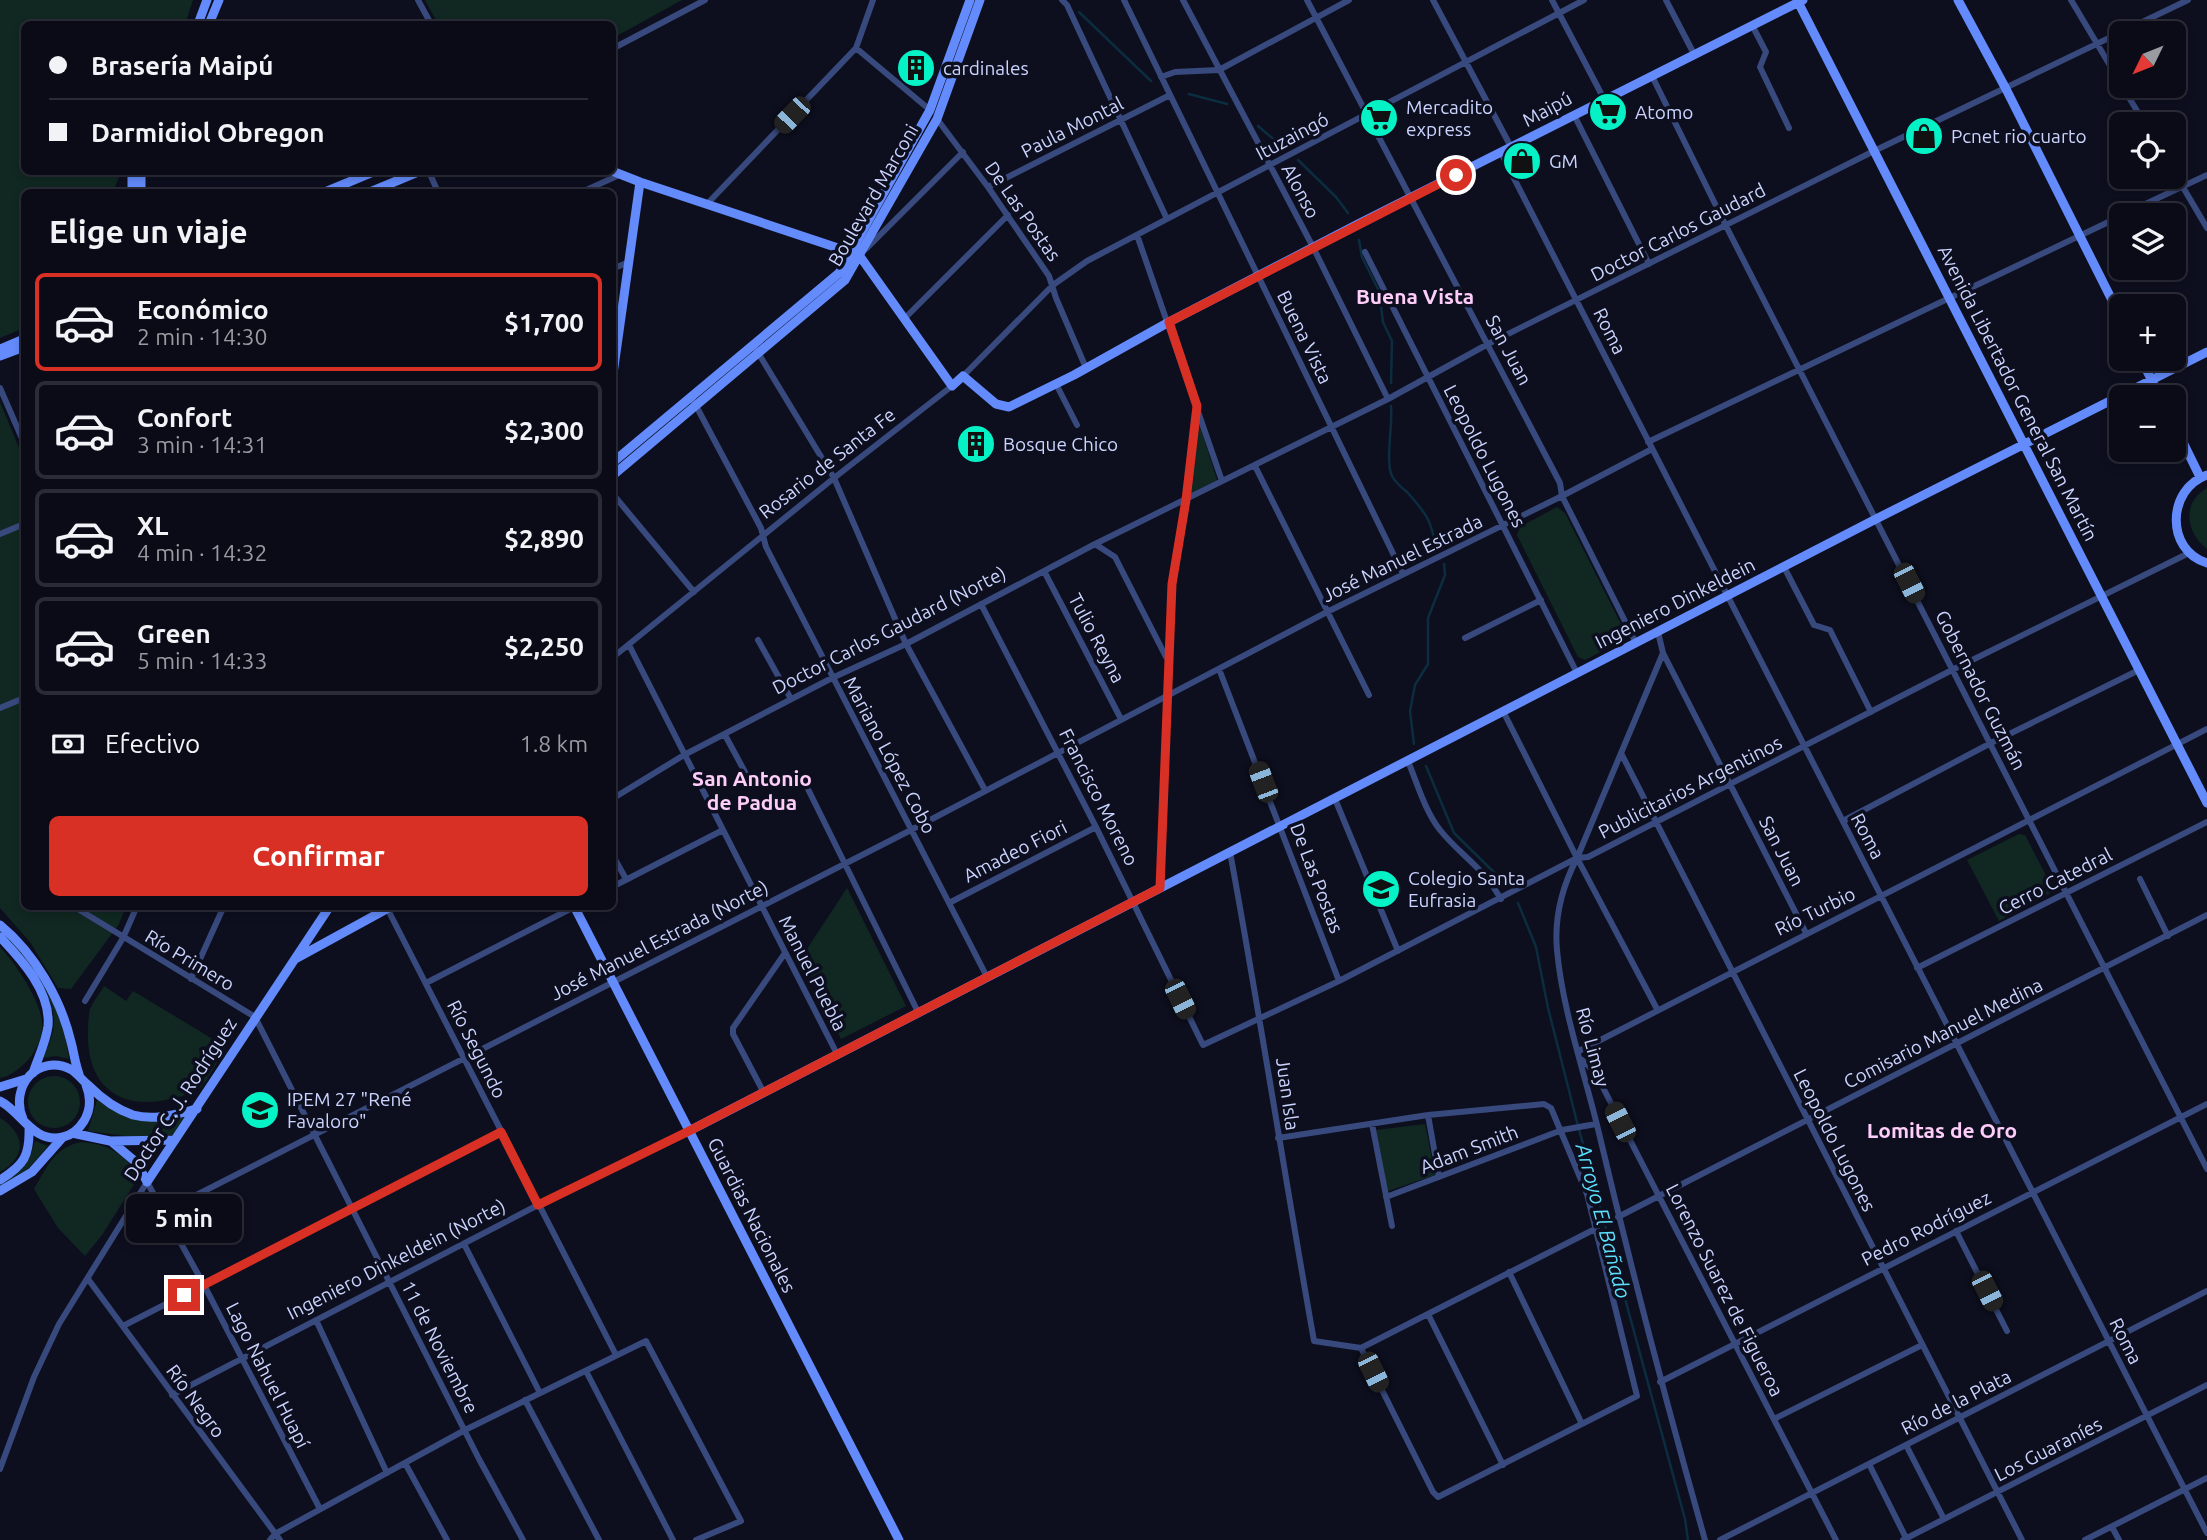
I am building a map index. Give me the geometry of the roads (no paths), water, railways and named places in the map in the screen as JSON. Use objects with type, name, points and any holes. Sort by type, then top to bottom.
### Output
[{"type":"main road","points":[[199,21],[207,0]]},
{"type":"main road","points":[[210,21],[219,0]]},
{"type":"main road","name":"Boulevard Marconi","points":[[616,472],[694,402],[756,350],[836,290],[845,280],[856,253],[930,110],[970,0]]},
{"type":"main road","name":"Boulevard Marconi","points":[[856,253],[937,119],[980,0]]},
{"type":"main road","points":[[1958,0],[2109,294]]},
{"type":"main road","name":"Maipú","points":[[963,376],[996,404],[1009,407],[1313,247],[1800,1]]},
{"type":"main road","name":"Avenida Libertador General San Martín","points":[[1800,1],[2207,803]]},
{"type":"main road","points":[[616,172],[856,253],[952,386]]},
{"type":"main road","points":[[332,189],[366,175]]},
{"type":"main road","points":[[377,189],[411,175]]},
{"type":"main road","points":[[616,344],[640,182]]},
{"type":"main road","points":[[0,349],[21,340]]},
{"type":"main road","points":[[0,356],[21,348]]},
{"type":"main road","name":"Ingeniero Dinkeldein","points":[[1160,888],[1876,519],[2153,382],[2207,352]]},
{"type":"main road","points":[[2147,371],[2154,385]]},
{"type":"main road","name":"Rosario de Santa Fe","points":[[952,386],[963,376]]},
{"type":"main road","name":"Boulevard Marconi","points":[[616,460],[694,402]]},
{"type":"main road","points":[[2186,446],[2203,476],[2190,485],[2177,506],[2177,531],[2189,552],[2207,563]]},
{"type":"main road","name":"Ingeniero Dinkeldein (Norte)","points":[[689,1131],[1160,888]]},
{"type":"main road","name":"Doctor C. J. Rodríguez","points":[[147,1182],[327,910]]},
{"type":"main road","points":[[295,958],[383,910]]},
{"type":"main road","name":"Guardias Nacionales","points":[[577,910],[899,1540]]},
{"type":"main road","points":[[0,925],[21,946],[47,983],[66,1024],[82,1079],[89,1092],[90,1104],[88,1116],[81,1126],[68,1135],[32,1172],[0,1191]]},
{"type":"main road","points":[[0,937],[22,962],[43,997],[48,1028],[19,1095],[20,1112],[26,1123],[29,1139],[25,1160],[0,1180]]},
{"type":"main road","points":[[0,1087],[52,1066],[62,1066],[115,1107],[134,1115],[164,1117],[197,1109]]},
{"type":"main road","points":[[0,1101],[10,1106],[26,1123],[45,1136],[68,1135],[110,1141],[175,1140]]},
{"type":"main road","points":[[110,1141],[127,1153],[147,1182]]},
{"type":"street","points":[[418,0],[428,21]]},
{"type":"street","points":[[616,47],[705,0]]},
{"type":"street","points":[[708,203],[856,48],[873,0]]},
{"type":"street","points":[[1062,0],[1067,5],[1167,219]]},
{"type":"street","name":"Buena Vista","points":[[1124,0],[1403,573]]},
{"type":"street","name":"Alonso","points":[[1183,0],[1313,247],[1388,399]]},
{"type":"street","name":"San Juan","points":[[1307,0],[1560,483],[1562,496],[1636,643]]},
{"type":"street","points":[[1161,77],[1175,72],[1219,69],[1349,0]]},
{"type":"street","points":[[1433,0],[1511,147]]},
{"type":"street","points":[[1552,0],[1604,99]]},
{"type":"street","name":"Ituzaingó","points":[[1053,285],[1087,261],[1584,0]]},
{"type":"street","points":[[1667,0],[1693,54]]},
{"type":"street","points":[[2071,0],[2109,64]]},
{"type":"street","name":"Doctor Carlos Gaudard","points":[[1186,500],[1388,399],[1488,344],[1874,150],[2188,0]]},
{"type":"street","points":[[1752,26],[1766,52],[1760,67],[1789,128]]},
{"type":"street","points":[[856,48],[930,110]]},
{"type":"street","name":"Gobernador Guzmán","points":[[1652,76],[2207,1169]]},
{"type":"street","name":"Paula Montal","points":[[988,187],[1170,95]]},
{"type":"street","points":[[1574,115],[1649,264]]},
{"type":"street","name":"De Las Postas","points":[[937,119],[1008,215],[1053,285],[1086,368]]},
{"type":"street","points":[[856,253],[963,152]]},
{"type":"street","name":"Roma","points":[[1501,153],[2207,1533]]},
{"type":"street","points":[[587,189],[611,175]]},
{"type":"street","name":"José Manuel Estrada","points":[[2186,184],[2207,175]]},
{"type":"street","name":"José Manuel Estrada","points":[[2148,203],[2176,189]]},
{"type":"street","points":[[2184,189],[2207,228]]},
{"type":"street","points":[[905,318],[1008,215]]},
{"type":"street","name":"José Manuel Estrada","points":[[1166,695],[1403,573],[1562,496],[1650,446],[2109,222]]},
{"type":"street","points":[[1137,235],[1223,481]]},
{"type":"street","name":"Leopoldo Lugones","points":[[1365,252],[1577,673]]},
{"type":"street","points":[[616,267],[629,262]]},
{"type":"street","name":"Rosario de Santa Fe","points":[[963,376],[1053,285]]},
{"type":"street","points":[[756,350],[834,478],[906,644],[985,790]]},
{"type":"street","points":[[1056,384],[1077,425]]},
{"type":"street","name":"Rosario de Santa Fe","points":[[616,652],[629,645],[952,386]]},
{"type":"street","points":[[0,388],[21,436]]},
{"type":"street","name":"Mariano López Cobo","points":[[694,402],[761,528],[765,547],[987,977]]},
{"type":"street","points":[[1160,888],[1172,584],[1186,500],[1197,406]]},
{"type":"street","points":[[1255,466],[1369,695]]},
{"type":"street","points":[[616,498],[694,592]]},
{"type":"street","name":"Doctor Carlos Gaudard (Norte)","points":[[616,797],[684,755],[791,699],[906,644],[1095,544],[1186,500]]},
{"type":"street","points":[[0,534],[21,525]]},
{"type":"street","points":[[1095,544],[1115,556],[1167,659]]},
{"type":"street","name":"Publicitarios Argentinos","points":[[1203,1045],[1339,981],[1577,858],[1588,857],[2189,552]]},
{"type":"street","points":[[1784,567],[1814,625],[1830,630],[1871,712]]},
{"type":"street","name":"Tulio Reyna","points":[[1044,571],[1121,719]]},
{"type":"street","points":[[1465,638],[1541,600]]},
{"type":"street","name":"Francisco Moreno","points":[[981,604],[1096,827],[1203,1045]]},
{"type":"street","name":"San Juan","points":[[1658,632],[1662,653],[1806,933]]},
{"type":"street","points":[[758,640],[791,699]]},
{"type":"street","name":"Manuel Puebla","points":[[629,645],[836,1054]]},
{"type":"street","name":"Río Limay","points":[[1662,653],[1577,858],[1564,883],[1558,914],[1556,948],[1565,1000],[1618,1217],[1660,1382],[1705,1540]]},
{"type":"street","name":"De Las Postas","points":[[1219,669],[1339,981]]},
{"type":"street","points":[[1843,821],[1990,743],[2139,670]]},
{"type":"street","name":"José Manuel Estrada (Norte)","points":[[164,1210],[911,830],[1166,695]]},
{"type":"street","points":[[0,708],[21,699]]},
{"type":"street","points":[[1503,711],[1657,1009]]},
{"type":"street","name":"Río Turbio","points":[[1579,1051],[2207,729]]},
{"type":"street","points":[[724,735],[752,785]]},
{"type":"street","name":"Leopoldo Lugones","points":[[1621,753],[2022,1540]]},
{"type":"street","points":[[1408,761],[1434,822],[1442,833],[1481,869],[1501,899]]},
{"type":"street","points":[[806,785],[918,1012]]},
{"type":"street","points":[[1335,799],[1398,951]]},
{"type":"street","name":"Cerro Catedral","points":[[1917,968],[2207,822]]},
{"type":"street","name":"Amadeo Fiori","points":[[949,902],[1096,827]]},
{"type":"street","points":[[616,885],[723,830]]},
{"type":"street","name":"Juan Isla","points":[[1230,852],[1261,1018],[1278,1138],[1314,1340],[1361,1348]]},
{"type":"street","points":[[616,861],[626,879]]},
{"type":"street","points":[[2140,879],[2168,936]]},
{"type":"street","name":"Río Primero","points":[[79,910],[255,1017]]},
{"type":"street","points":[[85,1001],[123,938],[135,910]]},
{"type":"street","points":[[191,979],[222,910]]},
{"type":"street","name":"Río Segundo","points":[[390,910],[616,1355]]},
{"type":"street","points":[[426,983],[569,910]]},
{"type":"street","name":"Comisario Manuel Medina","points":[[1618,1217],[2207,915]]},
{"type":"street","points":[[764,1093],[733,1034],[733,1028],[785,953]]},
{"type":"street","name":"11 de Noviembre","points":[[255,1017],[523,1540]]},
{"type":"street","name":"Lorenzo Suarez de Figueroa","points":[[1581,1059],[1595,1072],[1836,1540]]},
{"type":"street","points":[[1278,1138],[1428,1115],[1544,1104],[1550,1108],[1562,1130],[1597,1228],[1637,1396],[1438,1497],[1433,1492],[1361,1348],[1597,1228]]},
{"type":"street","name":"Pedro Rodríguez","points":[[1660,1382],[2207,1104]]},
{"type":"street","points":[[1428,1115],[1439,1177]]},
{"type":"street","points":[[1372,1124],[1392,1226]]},
{"type":"street","name":"Adam Smith","points":[[1386,1197],[1562,1130],[1596,1124]]},
{"type":"street","name":"Ingeniero Dinkeldein (Norte)","points":[[172,1395],[538,1205],[689,1131]]},
{"type":"street","points":[[123,1326],[501,1132]]},
{"type":"street","name":"Lago Nahuel Huapí","points":[[147,1182],[204,1285],[320,1509]]},
{"type":"street","name":"Doctor C. J. Rodríguez","points":[[0,1469],[34,1377],[60,1324],[147,1182]]},
{"type":"street","points":[[1956,1231],[2007,1331]]},
{"type":"street","points":[[464,1244],[540,1393]]},
{"type":"street","points":[[1509,1272],[1582,1424]]},
{"type":"street","name":"Río Negro","points":[[88,1279],[278,1537]]},
{"type":"street","name":"Río de la Plata","points":[[1720,1540],[2207,1291]]},
{"type":"street","points":[[1428,1314],[1503,1465]]},
{"type":"street","points":[[316,1320],[387,1473]]},
{"type":"street","points":[[270,1540],[320,1509],[465,1430],[646,1341],[741,1521],[696,1540]]},
{"type":"street","points":[[1774,1419],[1922,1345]]},
{"type":"street","points":[[586,1371],[673,1540]]},
{"type":"street","name":"Los Guaraníes","points":[[1904,1539],[2207,1385]]},
{"type":"street","points":[[525,1400],[599,1540]]},
{"type":"street","points":[[1906,1446],[1944,1519]]},
{"type":"street","points":[[405,1463],[447,1540]]},
{"type":"street","points":[[1869,1464],[1904,1539]]},
{"type":"street","points":[[2085,1540],[2207,1478]]},
{"type":"street","points":[[2112,1527],[2119,1540]]},
{"type":"waterway","name":"Arroyo El Bañado","points":[[1079,12],[1151,81]]},
{"type":"waterway","name":"Arroyo El Bañado","points":[[1189,94],[1227,104]]},
{"type":"waterway","name":"Arroyo El Bañado","points":[[1258,126],[1284,148]]},
{"type":"waterway","name":"Arroyo El Bañado","points":[[1298,160],[1336,197],[1348,213]]},
{"type":"waterway","name":"Arroyo El Bañado","points":[[1359,240],[1362,257],[1379,291],[1383,322],[1392,341],[1391,383]]},
{"type":"waterway","name":"Arroyo El Bañado","points":[[1391,406],[1390,470],[1395,480],[1414,499],[1427,518],[1436,549]]},
{"type":"waterway","name":"Arroyo El Bañado","points":[[1414,744],[1410,711],[1415,685],[1428,664],[1428,618],[1445,575],[1444,564]]},
{"type":"waterway","name":"Arroyo El Bañado","points":[[1426,766],[1454,833],[1508,886]]},
{"type":"waterway","name":"Arroyo El Bañado","points":[[1518,903],[1536,947],[1548,1008],[1577,1122],[1685,1519],[1688,1540]]},
{"type":"place","name":"cardinales","points":[[916,68]]},
{"type":"place","name":"Atomo","points":[[1608,112]]},
{"type":"place","name":"Mercadito express","points":[[1379,118]]},
{"type":"place","name":"Pcnet rio cuarto","points":[[1924,136]]},
{"type":"place","name":"GM","points":[[1522,161]]},
{"type":"place","name":"Bosque Chico","points":[[976,444]]},
{"type":"place","name":"Colegio Santa Eufrasia","points":[[1381,889]]},
{"type":"place","name":"IPEM 27 \"René Favaloro\"","points":[[260,1110]]},
{"type":"district","name":"Buena Vista","points":[[1415,297]]},
{"type":"district","name":"San Antonio de Padua","points":[[752,791]]},
{"type":"district","name":"Lomitas de Oro","points":[[1942,1131]]}]
